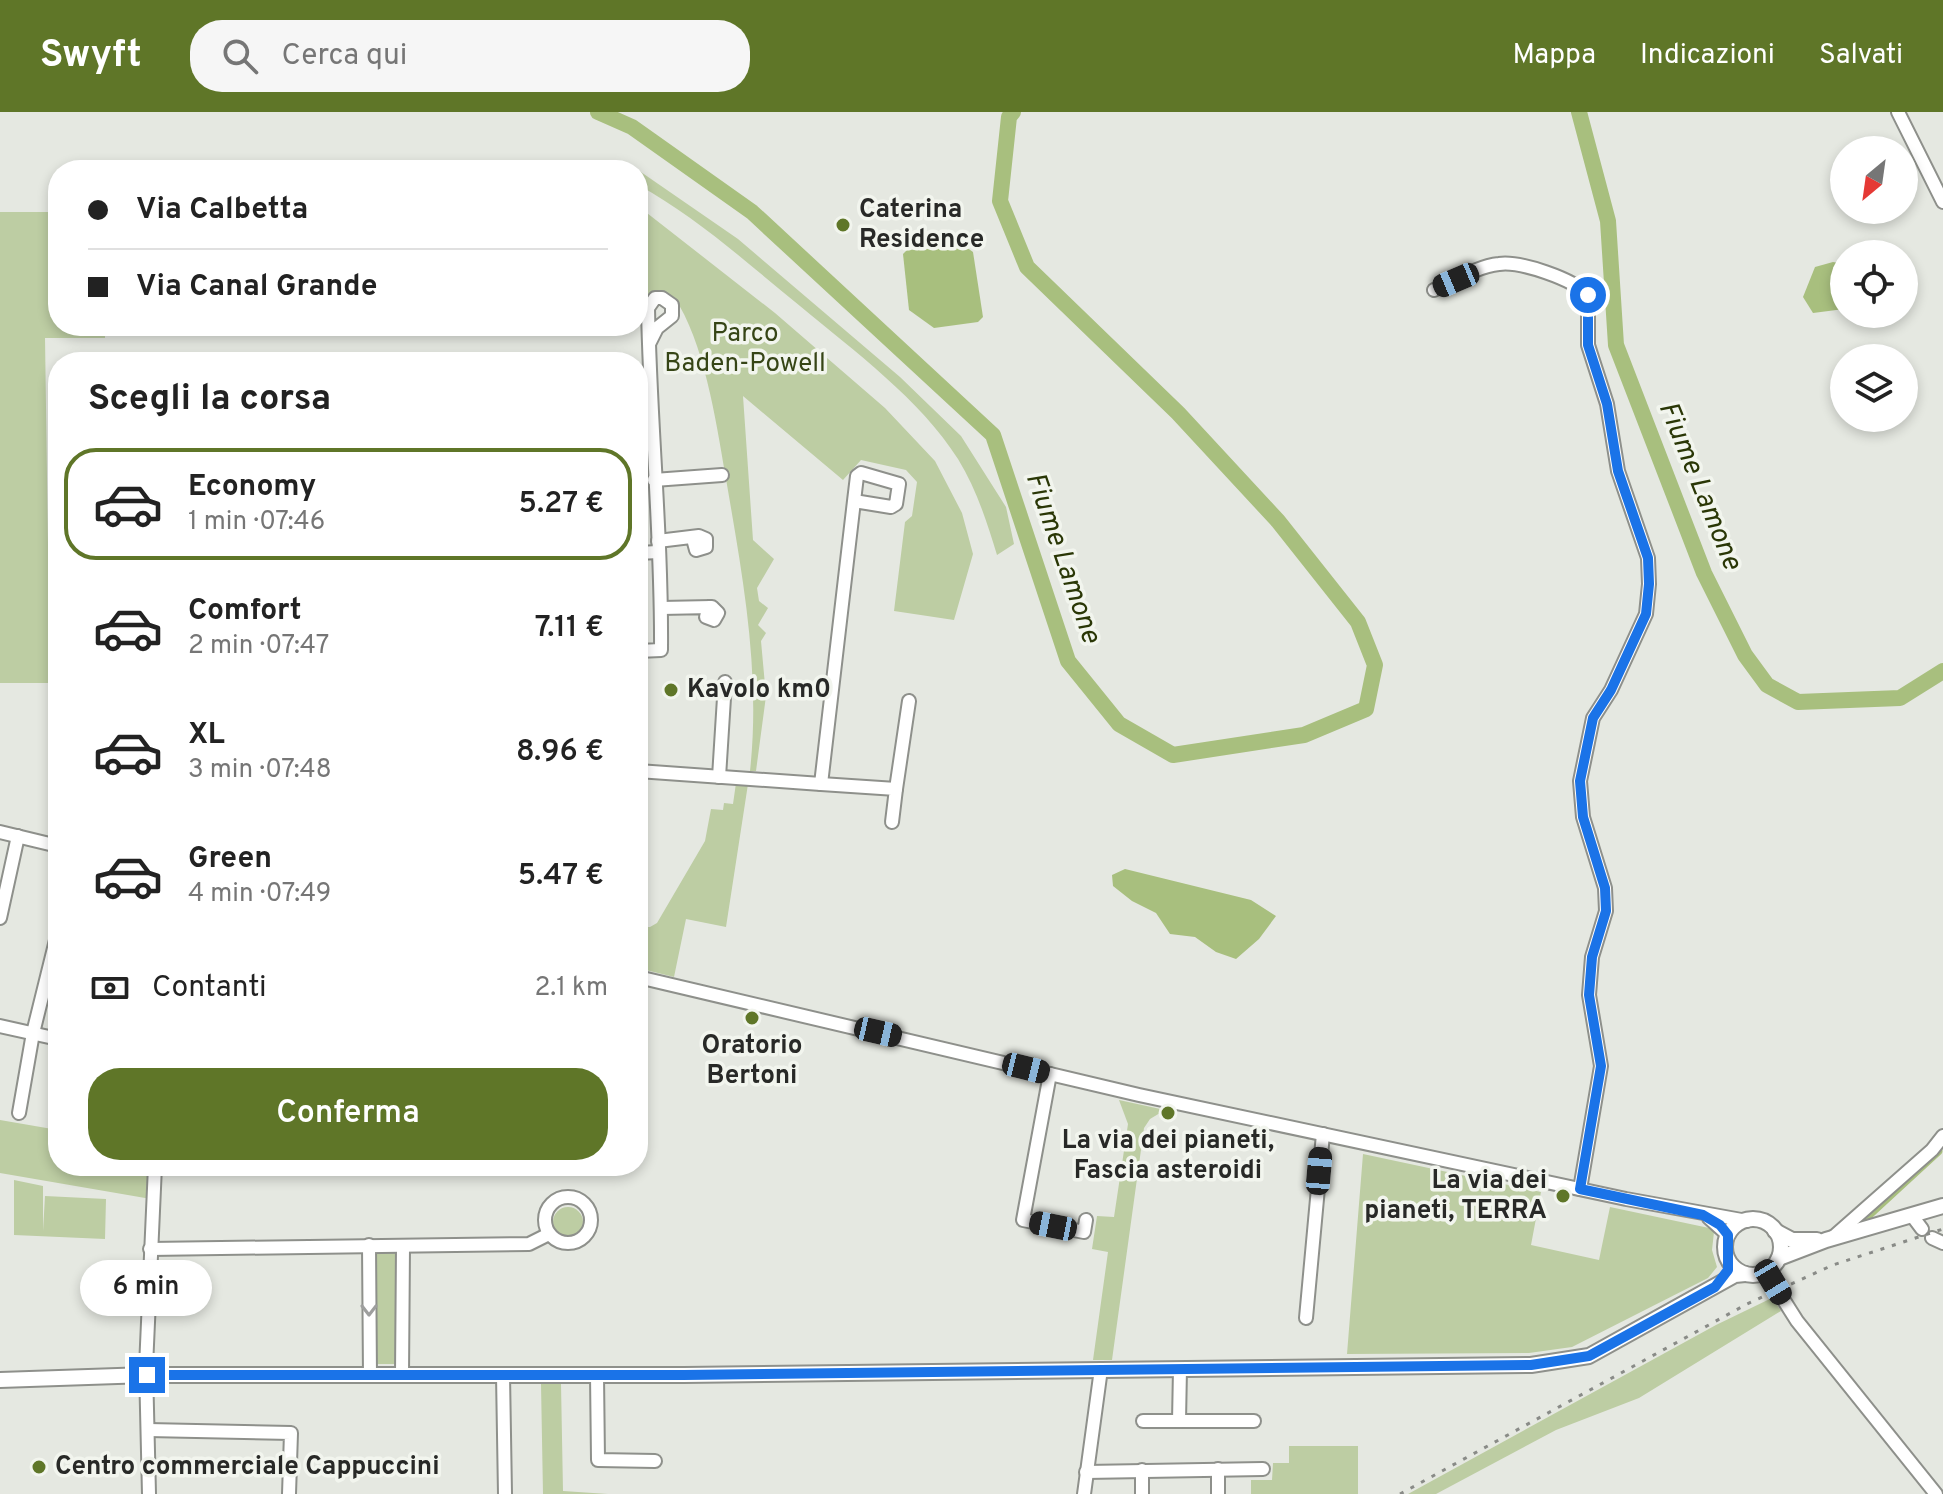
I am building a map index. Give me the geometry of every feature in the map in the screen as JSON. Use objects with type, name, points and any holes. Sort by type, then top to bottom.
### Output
[{"type":"main road","points":[[1715,1287],[1728,1270],[1728,1235],[1747,1221],[1762,1221],[1792,1240],[1927,1232],[1943,1206]]},
{"type":"main road","points":[[1775,1231],[1780,1241],[1779,1258]]},
{"type":"main road","points":[[0,1380],[147,1375],[597,1375],[1517,1366],[1572,1361],[1616,1343],[1715,1287],[1745,1274],[1766,1272],[1779,1258],[1828,1239]]},
{"type":"main road","points":[[1727,1256],[1734,1268],[1745,1274]]},
{"type":"street","points":[[1898,112],[1943,202]]},
{"type":"street","points":[[1434,290],[1499,264],[1513,264],[1578,284],[1588,295],[1588,345],[1607,404],[1618,471],[1648,558],[1646,614],[1611,690],[1593,718],[1580,781],[1583,817],[1605,888],[1606,911],[1592,957],[1589,995],[1601,1066],[1580,1189]]},
{"type":"street","points":[[648,651],[661,650],[661,608],[648,323],[649,302],[662,298],[669,301],[672,316],[657,328],[649,344]]},
{"type":"street","points":[[648,484],[722,475]]},
{"type":"street","points":[[821,784],[854,501]]},
{"type":"street","points":[[648,550],[693,539]]},
{"type":"street","points":[[661,608],[709,607]]},
{"type":"street","points":[[719,777],[725,682]]},
{"type":"street","points":[[892,822],[909,701]]},
{"type":"street","points":[[648,772],[896,789]]},
{"type":"street","points":[[0,832],[48,844]]},
{"type":"street","points":[[0,918],[18,836]]},
{"type":"street","points":[[19,1113],[33,1033],[48,972]]},
{"type":"street","points":[[648,979],[1050,1074],[1703,1215],[1747,1221]]},
{"type":"street","points":[[0,1026],[48,1037]]},
{"type":"street","points":[[1050,1074],[1023,1220],[1084,1232]]},
{"type":"street","points":[[1306,1318],[1323,1134]]},
{"type":"street","points":[[1828,1239],[1932,1150],[1943,1136]]},
{"type":"street","points":[[149,1494],[147,1375],[154,1176]]},
{"type":"street","points":[[1703,1215],[1720,1225],[1728,1235]]},
{"type":"street","points":[[150,1249],[529,1244],[549,1234]]},
{"type":"street","points":[[369,1245],[370,1375]]},
{"type":"street","points":[[402,1375],[403,1247]]},
{"type":"street","points":[[1766,1272],[1797,1321],[1936,1494]]},
{"type":"street","points":[[1084,1494],[1101,1369]]},
{"type":"street","points":[[1179,1421],[1180,1369]]},
{"type":"street","points":[[503,1375],[505,1494]]},
{"type":"street","points":[[597,1375],[598,1460],[655,1461]]},
{"type":"street","points":[[1143,1421],[1254,1421]]},
{"type":"street","points":[[148,1430],[291,1433],[289,1494]]},
{"type":"street","points":[[1218,1469],[1218,1494]]},
{"type":"street","points":[[1086,1472],[1263,1469]]},
{"type":"street","points":[[1142,1470],[1142,1494]]},
{"type":"green space","points":[[648,177],[738,239],[900,377],[961,436],[1006,507],[1014,544],[997,555],[980,506],[958,459],[943,437],[906,396],[722,242],[648,191]]},
{"type":"green space","points":[[0,212],[48,212],[48,336],[105,338],[45,338],[48,683],[0,683]]},
{"type":"green space","name":"Parco Baden-Powell","points":[[648,214],[775,313],[885,408],[935,461],[962,513],[973,554],[954,620],[894,611],[905,522],[912,516],[917,482],[906,470],[861,460],[843,480],[743,396],[753,540],[774,559],[757,588],[759,601],[768,608],[758,625],[766,633],[761,641],[766,696],[756,771],[750,771],[753,696],[748,622],[713,406],[701,358],[684,315],[674,297],[656,290],[648,296]]},
{"type":"green space","points":[[736,783],[748,784],[726,927],[686,919],[674,977],[648,970],[648,927],[657,923],[705,841],[711,809],[723,810],[724,803],[733,804]]},
{"type":"green space","points":[[1119,1100],[1165,1110],[1150,1119],[1144,1128],[1112,1360],[1093,1360],[1108,1252],[1092,1249],[1097,1216],[1114,1217],[1128,1124]]},
{"type":"green space","points":[[0,1120],[48,1128],[48,1176],[154,1176],[151,1199],[0,1173]]},
{"type":"green space","points":[[1363,1154],[1541,1192],[1531,1245],[1599,1260],[1610,1207],[1709,1228],[1714,1232],[1712,1250],[1717,1267],[1708,1278],[1572,1347],[1529,1353],[1347,1354]]},
{"type":"green space","points":[[14,1180],[43,1186],[43,1231],[45,1196],[106,1199],[105,1239],[14,1235]]},
{"type":"green space","points":[[568,1207],[578,1212],[583,1222],[578,1232],[568,1237],[558,1232],[553,1222],[558,1212]]},
{"type":"green space","points":[[376,1252],[395,1252],[396,1364],[376,1364]]},
{"type":"green space","points":[[1778,1295],[1776,1303],[1781,1311],[1639,1398],[1556,1430],[1436,1494],[1408,1494],[1716,1325]]},
{"type":"green space","points":[[541,1384],[561,1384],[563,1491],[608,1494],[543,1494]]},
{"type":"green space","points":[[1289,1446],[1358,1446],[1358,1494],[1251,1494],[1251,1480],[1272,1480],[1273,1463],[1289,1463]]},
{"type":"shaded area","points":[[966,247],[973,252],[983,317],[978,322],[934,328],[909,310],[903,254],[907,250]]},
{"type":"shaded area","points":[[1830,263],[1830,311],[1813,313],[1803,297],[1815,267]]},
{"type":"shaded area","points":[[1125,869],[1251,900],[1276,916],[1259,939],[1236,959],[1216,952],[1195,937],[1170,934],[1156,913],[1132,901],[1113,886],[1112,875]]},
{"type":"waterway","name":"Fiume Lamone","points":[[598,112],[632,127],[752,212],[993,435],[1068,661],[1119,724],[1173,755],[1304,735],[1366,709],[1375,665],[1358,622],[1278,521],[1178,413],[1027,267],[1000,201],[1009,117],[1013,112]]},
{"type":"waterway","name":"Fiume Lamone","points":[[1579,112],[1608,221],[1616,345],[1704,573],[1745,655],[1767,685],[1798,702],[1900,698],[1943,671]]},
{"type":"waterway","points":[[1863,1220],[1938,1151]]},
{"type":"railway","points":[[1400,1494],[1747,1304],[1833,1265],[1943,1229]]},
{"type":"place","name":"Caterina Residence","points":[[843,225]]},
{"type":"place","name":"Kavolo km0","points":[[671,690]]},
{"type":"place","name":"Oratorio Bertoni","points":[[752,1018]]},
{"type":"place","name":"La via dei pianeti, Fascia asteroidi","points":[[1168,1113]]},
{"type":"place","name":"La via dei pianeti, TERRA","points":[[1563,1196]]},
{"type":"place","name":"Centro commerciale Cappuccini","points":[[39,1467]]},
{"type":"route","points":[[147,1375],[684,1375],[1531,1365],[1589,1356],[1715,1287],[1728,1270],[1725,1246],[1728,1235],[1720,1225],[1703,1215],[1580,1189],[1601,1066],[1589,995],[1592,957],[1606,911],[1605,888],[1583,817],[1580,781],[1593,718],[1611,690],[1646,614],[1649,584],[1648,558],[1618,471],[1607,404],[1588,345],[1588,295]]}]
